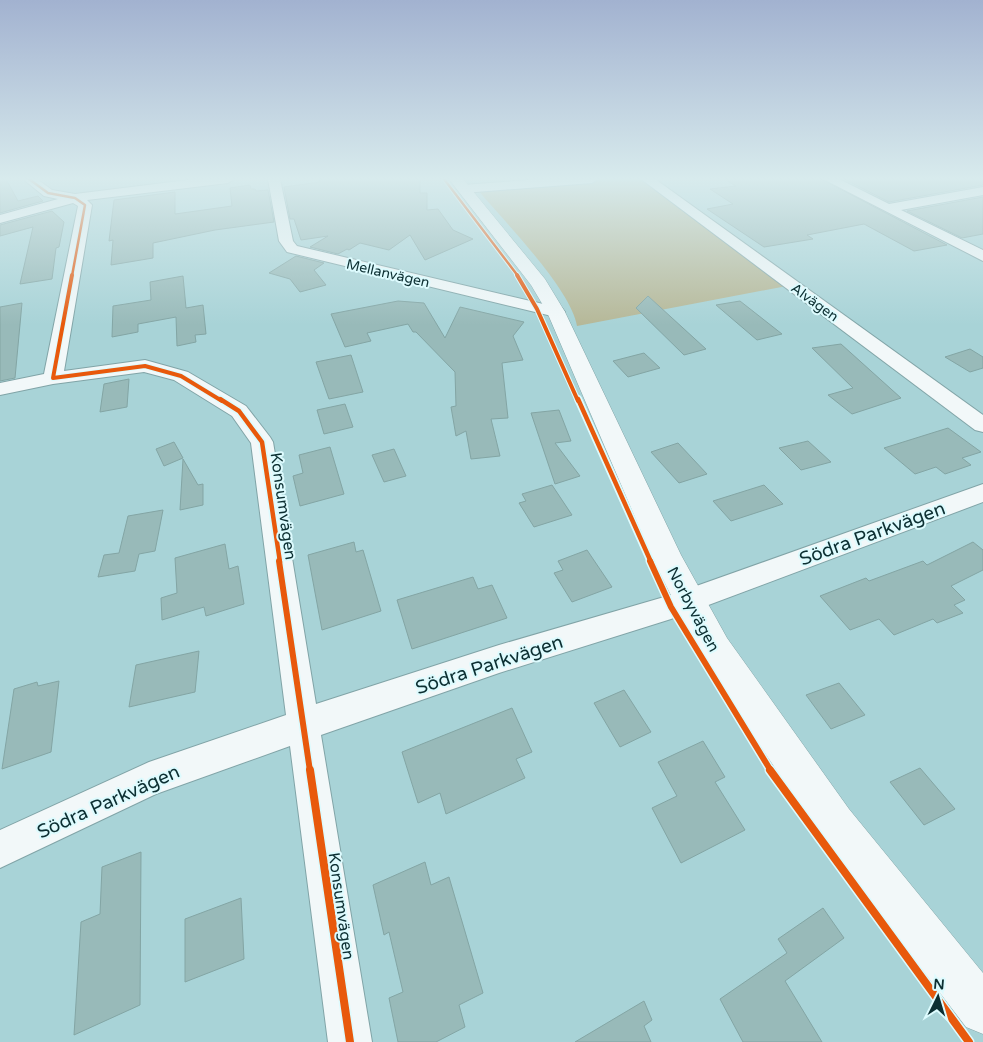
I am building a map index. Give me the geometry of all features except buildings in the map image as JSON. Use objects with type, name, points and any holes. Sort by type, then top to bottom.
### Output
[{"type":"street","points":[[53,378],[81,228]]},
{"type":"street","name":"Mellanvägen","points":[[283,228],[286,241],[292,249],[556,312]]},
{"type":"street","name":"Norbyvägen","points":[[494,228],[539,283],[556,312],[688,600],[715,649],[835,822],[983,1010]]},
{"type":"street","name":"Alvägen","points":[[713,228],[983,425]]},
{"type":"street","points":[[926,228],[983,256]]},
{"type":"street","name":"Konsumvägen","points":[[0,389],[53,378],[145,366],[181,376],[239,411],[262,442],[350,1042]]},
{"type":"street","name":"Södra Parkvägen","points":[[0,849],[149,779],[490,662],[688,600],[983,493]]},
{"type":"green space","points":[[511,228],[714,228],[792,285],[577,326],[563,293]]},
{"type":"cycle path","points":[[81,228],[53,378],[145,366],[181,376],[239,411],[262,442],[350,1042]]},
{"type":"cycle path","points":[[481,228],[519,278],[537,309],[671,607],[768,767],[969,1042]]}]
